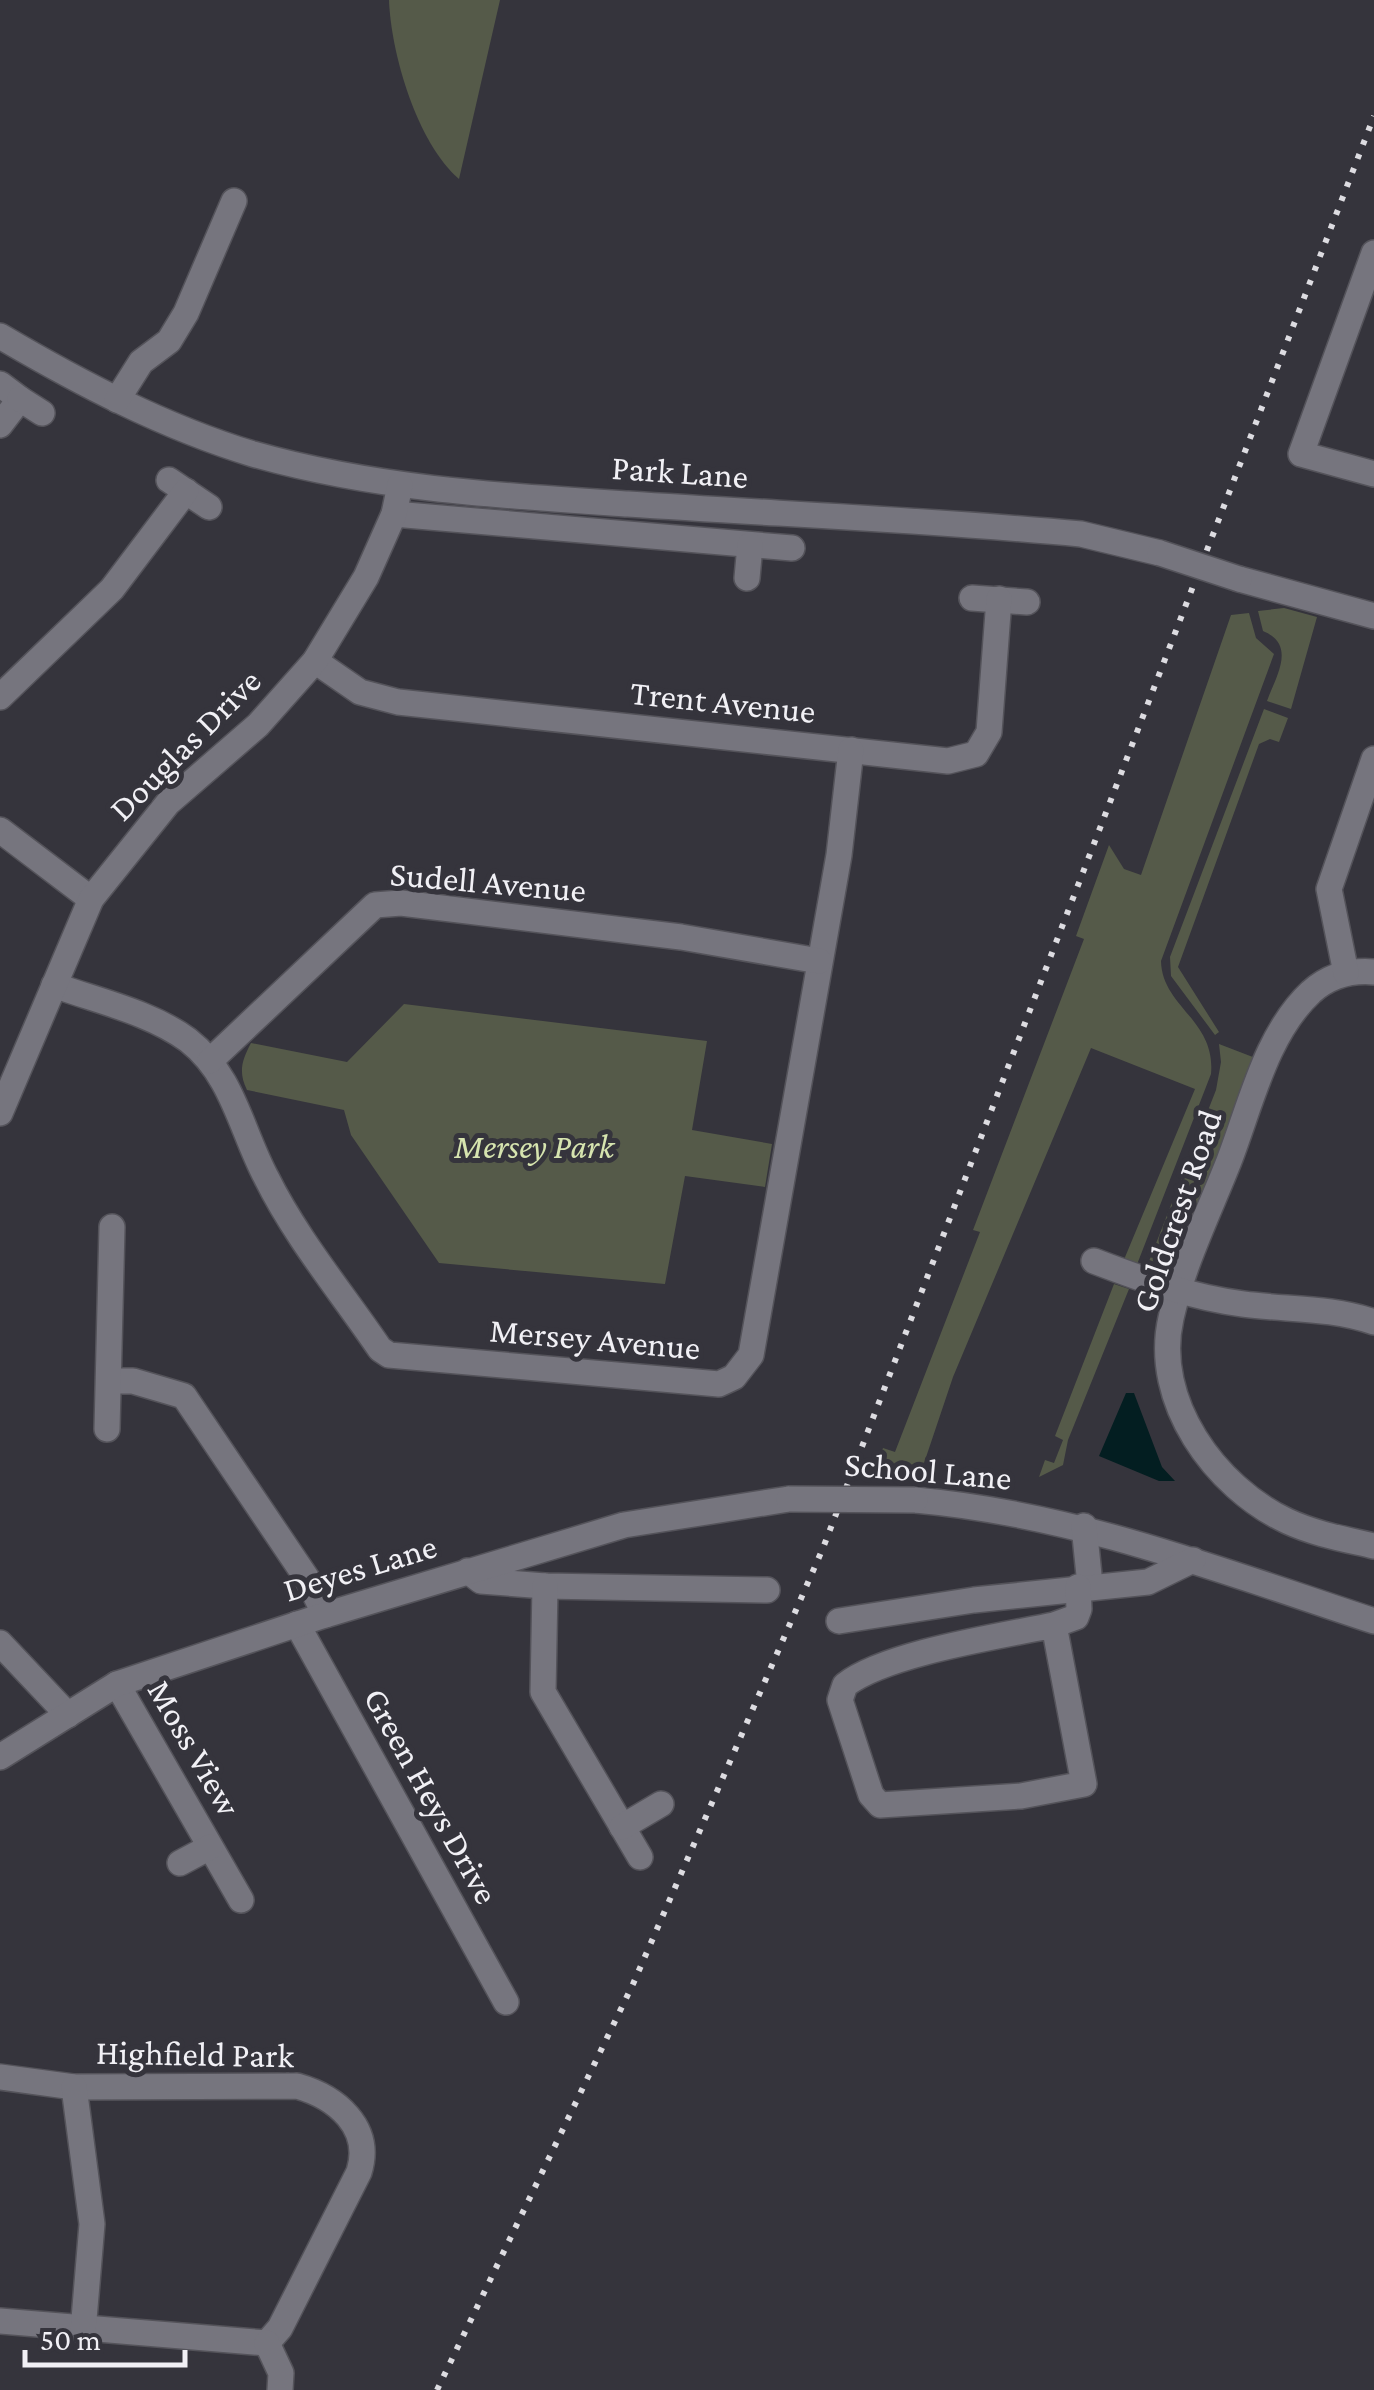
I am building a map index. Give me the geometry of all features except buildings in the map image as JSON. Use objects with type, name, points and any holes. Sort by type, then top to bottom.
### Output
[{"type":"street","points":[[117,400],[140,362],[169,341],[186,313],[234,201]]},
{"type":"street","points":[[1374,253],[1301,454],[1374,474]]},
{"type":"street","name":"Park Lane","points":[[0,336],[117,400],[250,453],[400,485],[495,495],[1054,532],[1112,540],[1239,580],[1374,616]]},
{"type":"street","points":[[0,425],[21,399]]},
{"type":"street","name":"Douglas Drive","points":[[0,1114],[11,1057],[54,985],[91,899],[155,817],[258,725],[314,661],[366,576],[394,514],[400,485]]},
{"type":"street","points":[[0,697],[112,589],[177,486],[209,506]]},
{"type":"street","name":"Park Lane","points":[[394,514],[792,548]]},
{"type":"street","name":"Park Lane","points":[[747,578],[750,545]]},
{"type":"street","points":[[972,598],[1027,602]]},
{"type":"street","name":"Trent Avenue","points":[[314,661],[360,692],[408,704],[948,761],[976,754],[990,732],[998,600]]},
{"type":"street","name":"Mersey Avenue","points":[[54,985],[152,1020],[186,1039],[210,1061],[242,1114],[265,1177],[380,1348],[389,1355],[719,1384],[734,1377],[751,1355],[839,854],[851,750]]},
{"type":"street","points":[[1374,759],[1330,889],[1346,973],[1374,972]]},
{"type":"street","points":[[0,830],[91,899]]},
{"type":"street","name":"Sudell Avenue","points":[[210,1061],[375,904],[681,937],[819,961]]},
{"type":"street","name":"Goldcrest Road","points":[[1346,973],[1312,991],[1280,1029],[1171,1318],[1174,1384],[1191,1431],[1218,1472],[1248,1497],[1286,1521],[1374,1546]]},
{"type":"street","points":[[107,1429],[112,1227]]},
{"type":"street","points":[[1094,1261],[1180,1292],[1248,1305],[1312,1307],[1374,1322]]},
{"type":"street","points":[[109,1381],[133,1382],[184,1396],[308,1580],[325,1615]]},
{"type":"street","name":"School Lane","points":[[468,1572],[624,1526],[789,1498],[915,1500],[1014,1512],[1084,1526],[1374,1621]]},
{"type":"street","points":[[1054,1625],[1084,1784],[1021,1796],[880,1806],[871,1795],[840,1700],[845,1686],[903,1661],[1076,1617],[1084,1586],[1084,1526]]},
{"type":"street","points":[[839,1621],[1084,1586],[1148,1582],[1193,1560]]},
{"type":"street","name":"Deyes Lane","points":[[0,1757],[117,1684],[468,1572],[480,1582],[545,1586],[767,1590]]},
{"type":"street","points":[[545,1586],[542,1692],[640,1857]]},
{"type":"street","name":"Green Heys Drive","points":[[297,1624],[506,2002]]},
{"type":"street","points":[[0,1642],[68,1715]]},
{"type":"street","name":"Moss View","points":[[117,1684],[241,1900]]},
{"type":"street","points":[[622,1827],[661,1804]]},
{"type":"street","name":"Moss View","points":[[180,1863],[210,1847]]},
{"type":"street","name":"Highfield Park","points":[[0,2077],[74,2087],[297,2086],[336,2104],[356,2125],[361,2147],[359,2172],[280,2328],[268,2343]]},
{"type":"street","name":"Highfield Park","points":[[74,2087],[92,2224],[83,2330]]},
{"type":"street","points":[[0,2322],[268,2343],[281,2374],[280,2390]]},
{"type":"green space","points":[[389,0],[500,0],[459,179],[431,143],[409,96],[395,46]]},
{"type":"green space","points":[[1284,608],[1317,617],[1291,709],[1267,701],[1282,653],[1273,637],[1263,631],[1258,611]]},
{"type":"green space","points":[[1249,613],[1256,638],[1274,654],[1161,961],[1170,990],[1205,1040],[1211,1074],[1136,1267],[1123,1262],[1195,1089],[1091,1048],[953,1377],[919,1478],[872,1478],[883,1448],[895,1452],[980,1232],[973,1230],[1084,939],[1076,936],[1109,845],[1124,869],[1141,875],[1231,615]]},
{"type":"green space","points":[[1264,709],[1288,718],[1279,742],[1270,739],[1259,744],[1178,967],[1219,1032],[1215,1035],[1171,976],[1170,957]]},
{"type":"green space","name":"Mersey Park","points":[[404,1004],[707,1041],[692,1130],[772,1144],[765,1187],[685,1176],[665,1284],[439,1263],[351,1135],[344,1110],[247,1090],[242,1072],[251,1043],[347,1062]]},
{"type":"green space","points":[[1219,1044],[1258,1059],[1180,1253],[1167,1266],[1146,1269],[1216,1090],[1221,1062]]},
{"type":"green space","points":[[1114,1284],[1129,1289],[1068,1440],[1063,1465],[1039,1477],[1045,1460],[1054,1463],[1063,1440],[1055,1436]]},
{"type":"shaded area","points":[[1126,1393],[1134,1393],[1162,1467],[1175,1481],[1159,1481],[1099,1456]]},
{"type":"railway","points":[[437,2390],[633,1984],[823,1548],[1374,116]]}]
